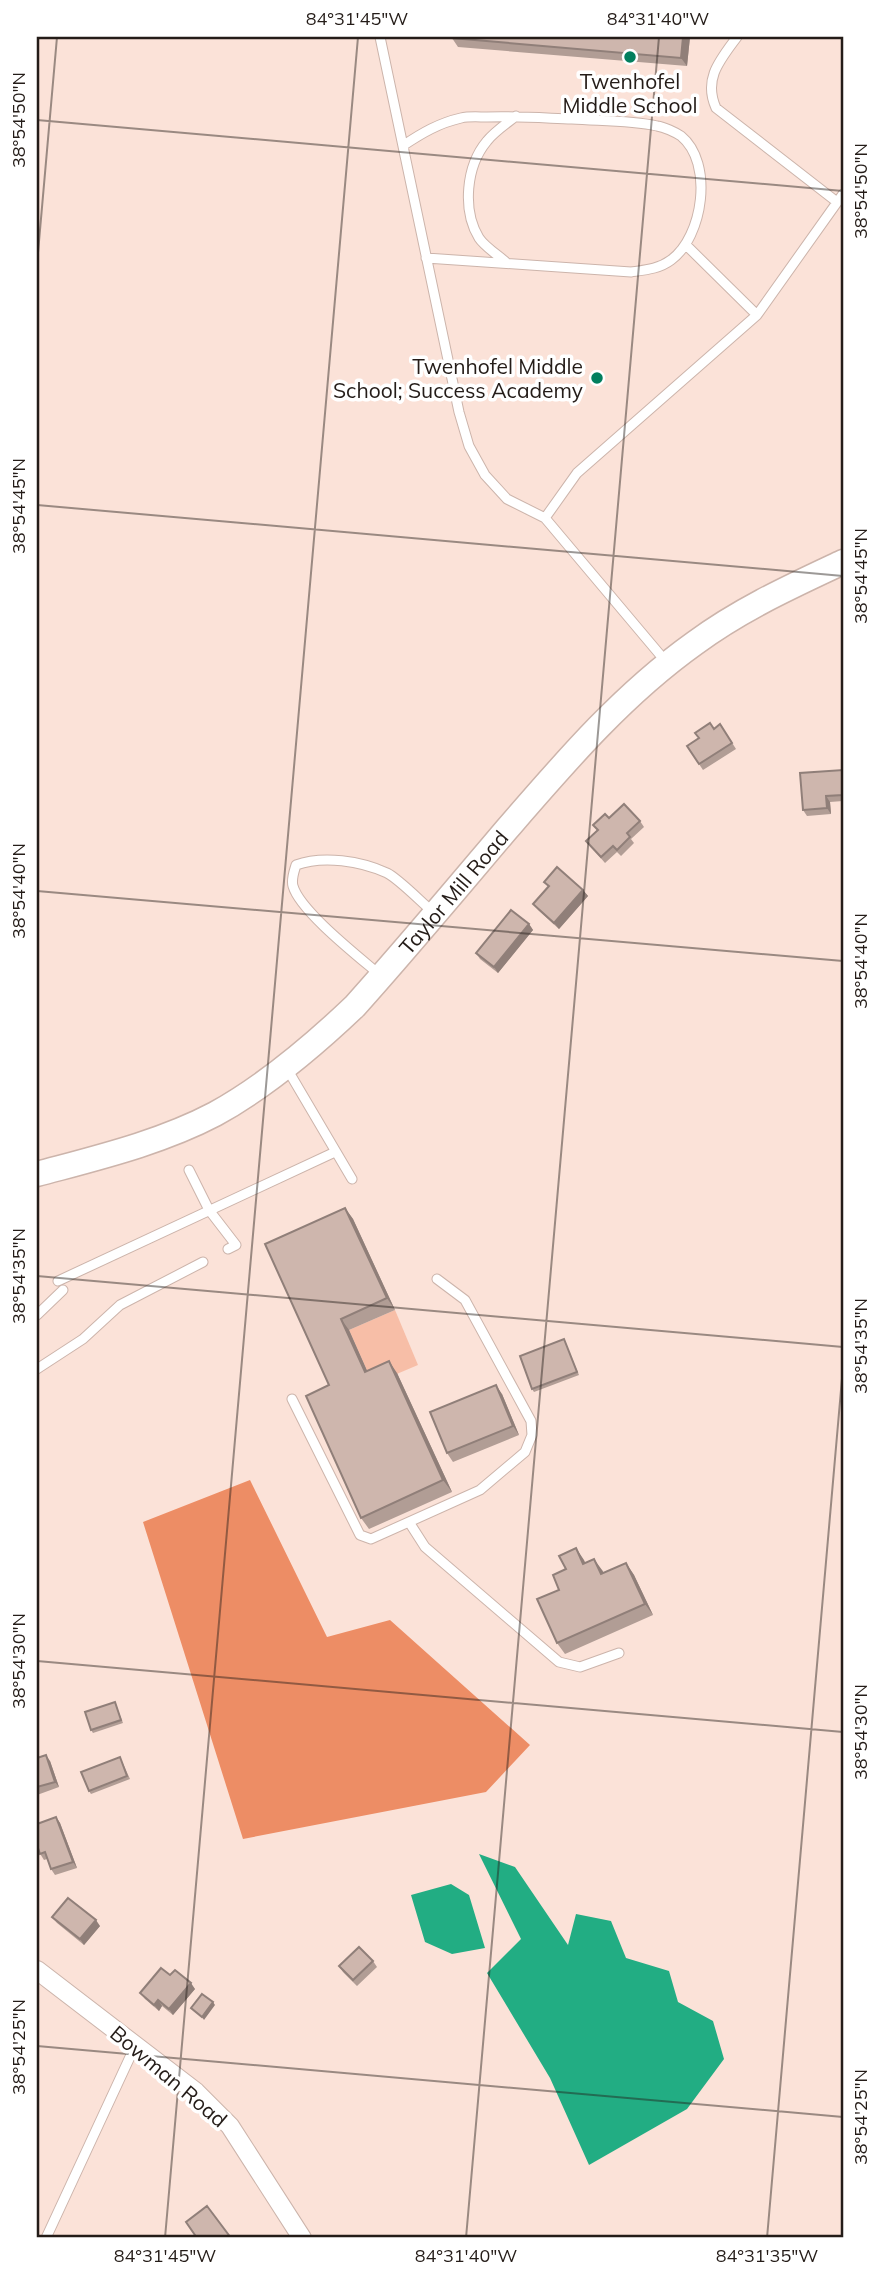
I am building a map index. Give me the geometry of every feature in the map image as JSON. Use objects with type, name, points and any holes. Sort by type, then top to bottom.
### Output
[{"type":"main road","name":"Taylor Mill Road","points":[[37,1174],[158,1139],[214,1114],[285,1066],[324,1036],[381,977],[573,753],[616,708],[694,643],[732,618],[843,562]]},
{"type":"street","name":"Bowman Road","points":[[37,1970],[196,2092],[230,2126],[302,2238]]},
{"type":"lane","points":[[380,37],[468,446],[485,475],[507,499],[545,518],[668,664]]},
{"type":"lane","points":[[545,518],[577,473],[757,315],[840,198],[716,108],[710,86],[714,68],[737,37]]},
{"type":"lane","points":[[404,145],[430,128],[463,117],[516,116],[639,123],[660,126],[681,136],[694,152],[700,169],[702,184],[699,209],[686,245],[671,260],[651,270],[631,272],[426,258]]},
{"type":"lane","points":[[507,263],[480,240],[469,218],[468,189],[474,163],[486,141],[516,116]]},
{"type":"lane","points":[[686,245],[757,315]]},
{"type":"lane","points":[[381,977],[328,929],[297,896],[292,883],[296,865],[309,860],[328,860],[353,863],[388,874],[435,913]]},
{"type":"lane","points":[[285,1066],[352,1179]]},
{"type":"lane","points":[[58,1281],[335,1152]]},
{"type":"lane","points":[[190,1170],[209,1210],[236,1245],[228,1249]]},
{"type":"lane","points":[[37,1369],[83,1339],[121,1305],[203,1262]]},
{"type":"lane","points":[[292,1399],[360,1535],[371,1539],[480,1490],[525,1452],[532,1435],[531,1421],[465,1300],[438,1279]]},
{"type":"lane","points":[[37,1315],[63,1290]]},
{"type":"lane","points":[[409,1522],[425,1547],[559,1662],[580,1667],[619,1653]]},
{"type":"lane","points":[[46,2238],[136,2044]]},
{"type":"shaded area","points":[[395,1310],[418,1365],[373,1384],[349,1330]]},
{"type":"shaded area","points":[[250,1480],[327,1637],[390,1620],[530,1745],[486,1792],[243,1839],[143,1522]]},
{"type":"shaded area","points":[[479,1854],[515,1867],[568,1945],[576,1914],[611,1921],[626,1958],[669,1971],[678,2002],[713,2021],[724,2059],[687,2109],[589,2165],[550,2078],[487,1973],[521,1939]]},
{"type":"shaded area","points":[[451,1884],[469,1895],[485,1948],[452,1954],[425,1942],[411,1895]]},
{"type":"building","points":[[452,37],[683,37],[681,58]]},
{"type":"building","points":[[710,723],[714,729],[720,724],[732,743],[699,764],[687,746],[699,738],[695,733]]},
{"type":"building","points":[[843,770],[843,795],[826,796],[827,808],[803,810],[800,773]]},
{"type":"building","points":[[624,804],[640,821],[627,833],[630,837],[617,850],[613,846],[601,857],[586,841],[598,830],[593,825],[605,814],[609,818]]},
{"type":"building","points":[[557,867],[583,890],[554,923],[533,904],[549,886],[544,882]]},
{"type":"building","points":[[511,910],[529,924],[494,967],[476,953]]},
{"type":"building","points":[[345,1208],[387,1298],[341,1319],[365,1372],[389,1361],[443,1480],[361,1518],[306,1396],[329,1385],[265,1244]]},
{"type":"building","points":[[564,1339],[577,1372],[532,1389],[520,1356]]},
{"type":"building","points":[[496,1385],[513,1426],[447,1453],[430,1412]]},
{"type":"building","points":[[576,1548],[583,1564],[594,1559],[601,1574],[626,1563],[645,1604],[557,1643],[537,1599],[559,1590],[553,1575],[566,1569],[559,1556]]},
{"type":"building","points":[[115,1702],[121,1720],[91,1730],[85,1712]]},
{"type":"building","points":[[46,1755],[55,1782],[37,1787],[37,1758]]},
{"type":"building","points":[[120,1757],[127,1776],[89,1791],[81,1772]]},
{"type":"building","points":[[56,1817],[73,1862],[51,1869],[45,1852],[40,1854],[37,1845],[37,1824]]},
{"type":"building","points":[[68,1898],[96,1920],[80,1939],[52,1917]]},
{"type":"building","points":[[359,1947],[373,1961],[353,1980],[339,1966]]},
{"type":"building","points":[[161,1968],[170,1975],[175,1970],[191,1983],[169,2009],[158,2000],[154,2005],[140,1993]]},
{"type":"building","points":[[202,1994],[213,2002],[202,2017],[191,2008]]},
{"type":"building","points":[[207,2206],[231,2238],[197,2238],[186,2222]]},
{"type":"place","name":"Twenhofel Middle School","points":[[630,57]]},
{"type":"place","name":"Twenhofel Middle School; Success Academy","points":[[597,378]]}]
